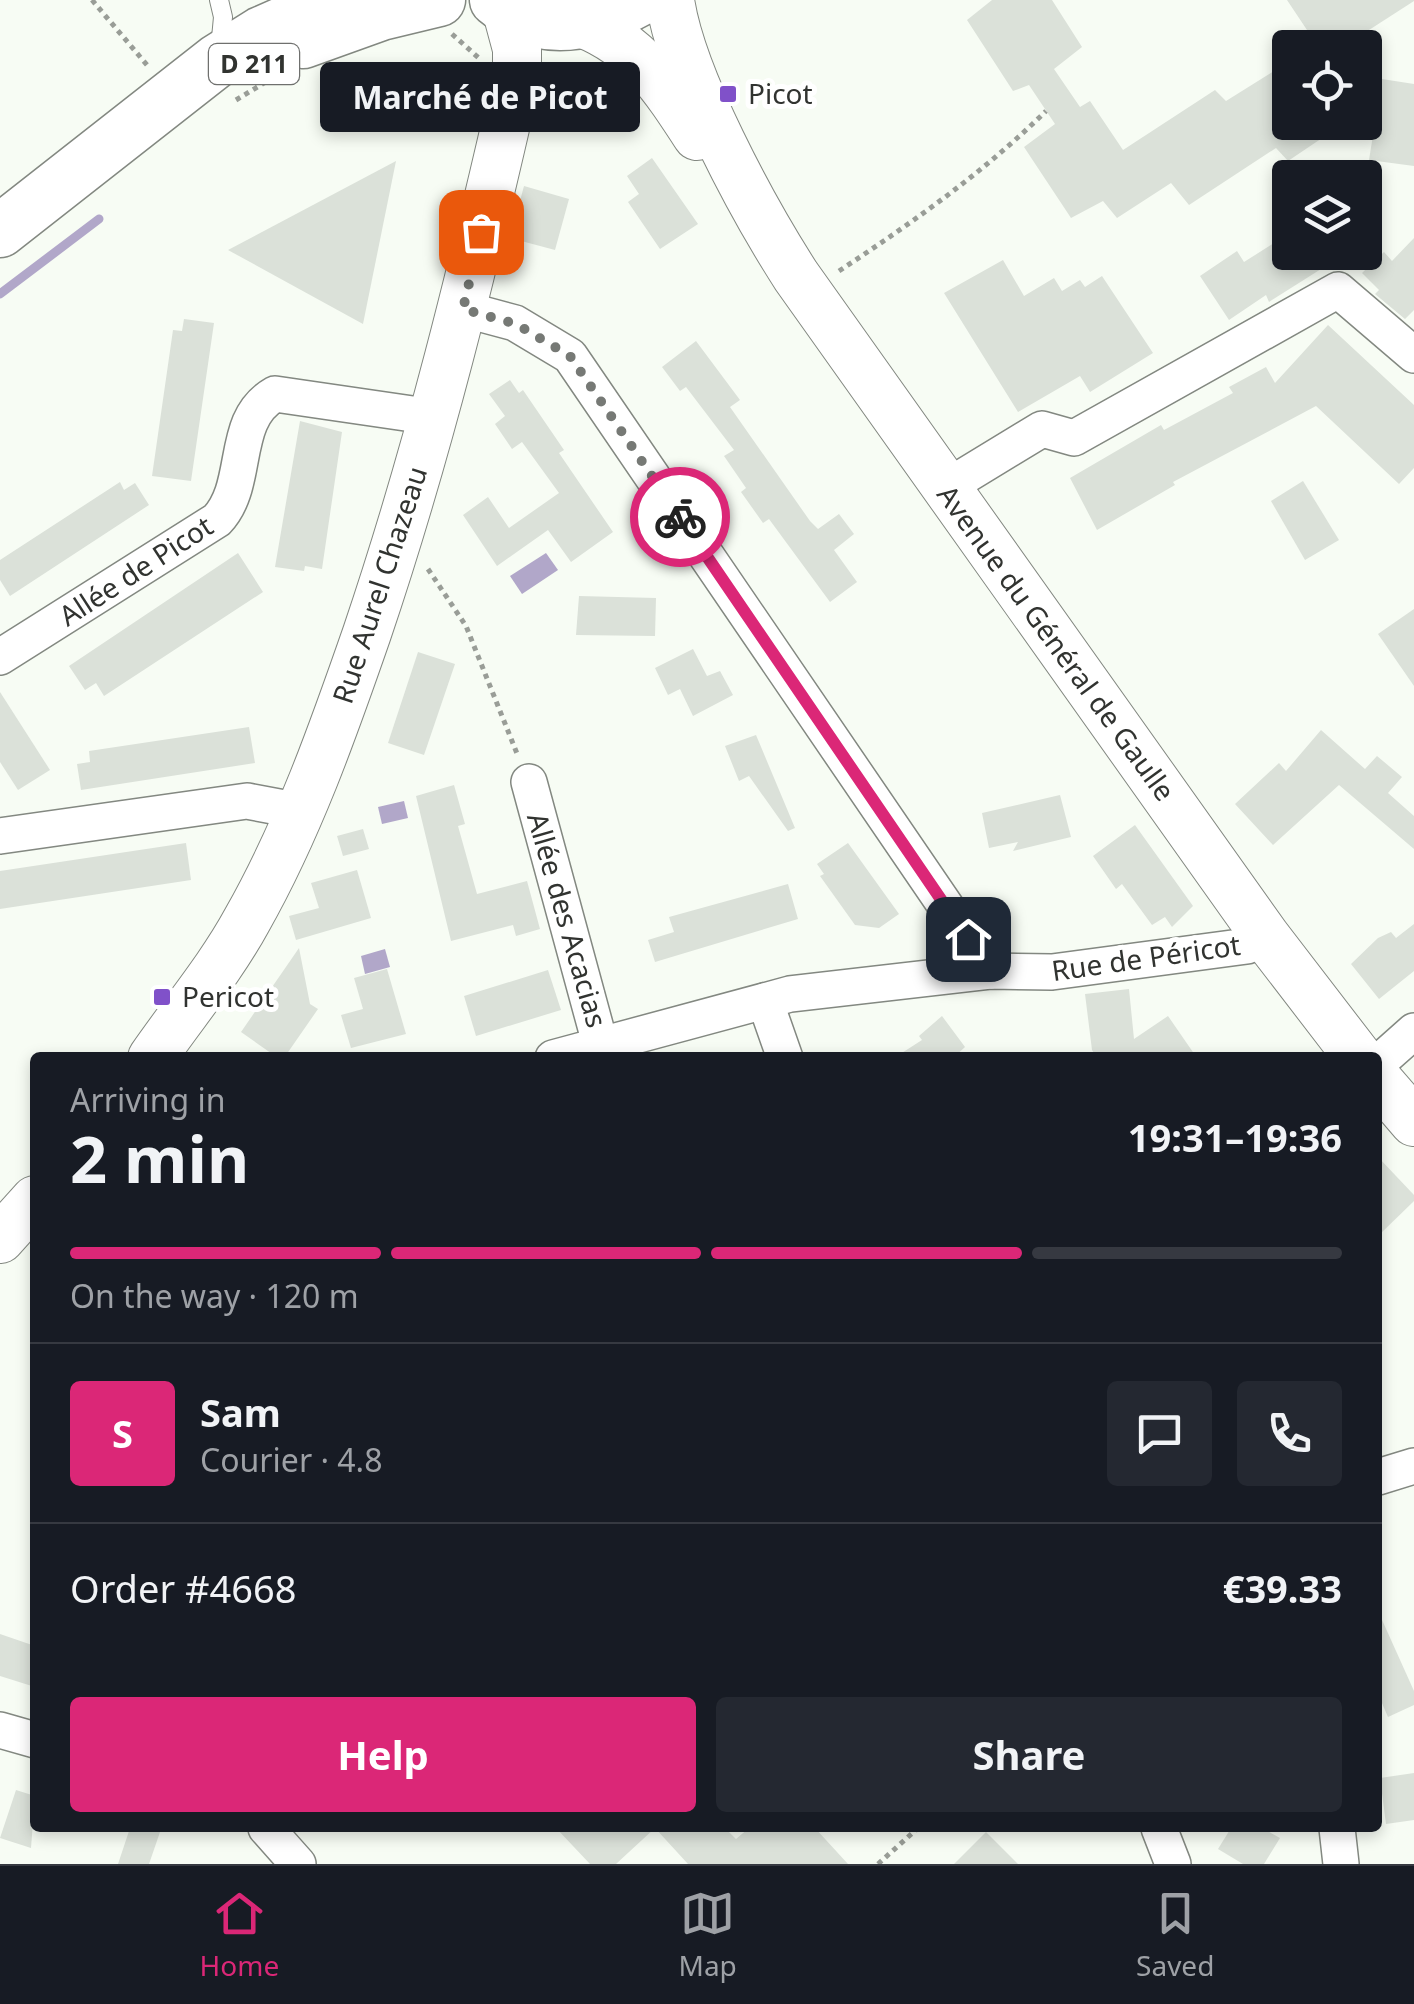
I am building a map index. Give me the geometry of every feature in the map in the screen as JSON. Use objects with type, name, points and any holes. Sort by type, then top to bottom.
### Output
[{"type":"main road","name":"D 211","points":[[0,231],[218,60],[261,34],[336,0]]},
{"type":"main road","name":"D 211","points":[[84,163],[271,53],[380,14],[439,0]]},
{"type":"main road","points":[[501,4],[534,22],[580,38],[639,0]]},
{"type":"main road","name":"Avenue du Général de Gaulle","points":[[670,0],[673,24],[761,222],[945,488],[1266,937],[1354,1052]]},
{"type":"main road","name":"Rue Aurel Chazeau","points":[[501,4],[516,49],[531,78]]},
{"type":"main road","name":"Rue Aurel Chazeau","points":[[156,1052],[246,924],[300,811],[341,708],[402,530],[531,78],[555,34],[580,38]]},
{"type":"main road","name":"Avenue du Général de Gaulle","points":[[580,38],[614,36],[642,61],[663,84],[733,194],[761,222]]},
{"type":"main road","points":[[0,1239],[30,1206]]},
{"type":"street","points":[[945,488],[1042,428],[1074,438],[1338,290],[1414,355]]},
{"type":"street","points":[[463,309],[516,324],[570,356],[990,971]]},
{"type":"street","name":"Allée de Picot","points":[[0,657],[217,520],[234,494],[250,418],[262,401],[275,394],[433,416]]},
{"type":"street","name":"Allée des Acacias","points":[[529,782],[602,1050]]},
{"type":"street","points":[[1,833],[248,801],[300,811]]},
{"type":"street","name":"Rue de Péricot","points":[[602,1050],[765,1001],[990,971],[1052,972],[1248,946],[1266,937]]},
{"type":"street","points":[[765,1001],[782,1052]]},
{"type":"street","points":[[1387,1095],[1414,1031]]},
{"type":"street","points":[[1382,1476],[1414,1466]]},
{"type":"street","points":[[0,1730],[30,1739]]},
{"type":"street","points":[[270,1832],[298,1864]]},
{"type":"street","points":[[1161,1832],[1173,1864]]},
{"type":"street","points":[[1337,1832],[1341,1864]]},
{"type":"lane","points":[[218,0],[223,18],[218,60]]},
{"type":"path","points":[[92,0],[155,75]]},
{"type":"path","points":[[531,78],[580,38]]},
{"type":"path","points":[[808,292],[930,210],[1006,151],[1046,112]]},
{"type":"path","points":[[402,530],[466,626],[529,782]]},
{"type":"path","points":[[878,1864],[914,1832]]},
{"type":"shaded area","points":[[546,553],[558,570],[522,594],[510,576]]},
{"type":"shaded area","points":[[404,801],[408,818],[382,824],[378,807]]},
{"type":"shaded area","points":[[385,949],[390,967],[365,974],[361,956]]},
{"type":"building","points":[[992,0],[1052,0],[1082,47],[1054,69],[1080,107],[1090,101],[1123,150],[1215,90],[1226,101],[1272,72],[1272,140],[1319,140],[1289,160],[1276,148],[1189,205],[1171,183],[1117,218],[1103,201],[1071,218],[1024,147],[1055,124],[1029,85],[1013,91],[967,20]]},
{"type":"building","points":[[1287,0],[1414,0],[1369,30],[1307,30]]},
{"type":"building","points":[[1382,79],[1414,84],[1414,166],[1369,160],[1372,140],[1382,140]]},
{"type":"building","points":[[652,158],[698,224],[660,249],[628,202],[639,194],[627,176]]},
{"type":"building","points":[[396,161],[363,324],[228,250]]},
{"type":"building","points":[[524,186],[569,199],[555,250],[510,238]]},
{"type":"building","points":[[1414,238],[1414,310],[1405,319],[1375,294],[1379,290],[1362,273],[1382,270],[1384,252],[1392,261]]},
{"type":"building","points":[[1272,244],[1272,270],[1320,270],[1269,302],[1266,295],[1229,320],[1200,276],[1237,251],[1244,262]]},
{"type":"building","points":[[1003,260],[1024,296],[1054,278],[1062,291],[1080,280],[1085,287],[1102,276],[1153,353],[1090,392],[1080,376],[1018,412],[944,293]]},
{"type":"building","points":[[184,319],[214,323],[191,481],[152,476],[173,330],[182,331]]},
{"type":"building","points":[[1328,325],[1414,405],[1414,468],[1399,484],[1316,406],[1173,482],[1175,485],[1097,530],[1070,478],[1161,425],[1164,430],[1233,393],[1229,387],[1266,367],[1275,383]]},
{"type":"building","points":[[696,341],[740,400],[730,407],[810,521],[818,529],[839,514],[854,534],[834,550],[857,582],[830,602],[769,519],[763,523],[741,492],[746,488],[724,456],[734,450],[686,387],[680,391],[662,367]]},
{"type":"building","points":[[510,380],[519,393],[523,390],[564,450],[559,453],[613,532],[571,562],[548,530],[497,566],[463,515],[488,497],[509,528],[559,493],[522,442],[512,449],[495,424],[505,416],[489,394]]},
{"type":"building","points":[[300,421],[342,432],[322,569],[305,566],[304,571],[275,567]]},
{"type":"building","points":[[1303,481],[1339,540],[1305,560],[1271,501]]},
{"type":"building","points":[[120,482],[124,490],[135,483],[149,505],[10,596],[0,580],[0,560]]},
{"type":"building","points":[[238,553],[263,592],[104,696],[96,683],[85,690],[69,666]]},
{"type":"building","points":[[579,596],[656,598],[655,636],[576,635]]},
{"type":"building","points":[[1414,609],[1414,686],[1378,634]]},
{"type":"building","points":[[693,649],[707,676],[720,671],[733,695],[693,716],[680,689],[668,695],[655,668]]},
{"type":"building","points":[[418,652],[455,664],[424,755],[388,743]]},
{"type":"building","points":[[0,692],[50,770],[18,790],[0,762]]},
{"type":"building","points":[[249,727],[255,763],[81,790],[77,764],[90,762],[89,751]]},
{"type":"building","points":[[1321,730],[1365,769],[1377,756],[1402,777],[1388,793],[1414,816],[1414,849],[1339,785],[1273,845],[1235,804],[1279,763],[1286,771]]},
{"type":"building","points":[[756,735],[795,828],[788,831],[749,776],[739,781],[725,746]]},
{"type":"building","points":[[454,785],[465,824],[458,826],[477,894],[527,881],[540,929],[516,936],[513,925],[451,941],[416,796]]},
{"type":"building","points":[[1060,795],[1071,837],[1013,851],[1018,842],[989,848],[982,813]]},
{"type":"building","points":[[1135,825],[1193,906],[1172,927],[1165,917],[1152,925],[1122,884],[1116,889],[1093,856]]},
{"type":"building","points":[[363,829],[369,849],[343,856],[337,836]]},
{"type":"building","points":[[186,843],[191,880],[0,909],[0,871]]},
{"type":"building","points":[[848,843],[899,914],[879,928],[855,925],[820,876],[824,874],[817,864]]},
{"type":"building","points":[[357,870],[371,918],[296,940],[289,916],[319,908],[311,883]]},
{"type":"building","points":[[788,884],[798,919],[655,962],[648,940],[674,932],[669,917]]},
{"type":"building","points":[[1414,924],[1414,971],[1379,999],[1351,964],[1378,938],[1391,932],[1396,938]]},
{"type":"building","points":[[299,948],[310,1004],[318,1009],[288,1052],[269,1052],[241,1032]]},
{"type":"building","points":[[387,969],[406,1034],[351,1048],[341,1015],[363,1009],[354,978]]},
{"type":"building","points":[[548,970],[561,1010],[476,1036],[464,996]]},
{"type":"building","points":[[1129,989],[1134,1039],[1168,1016],[1193,1052],[1093,1052],[1085,994]]},
{"type":"building","points":[[942,1016],[965,1047],[960,1052],[903,1052],[922,1040],[919,1036]]},
{"type":"building","points":[[1382,1161],[1414,1195],[1414,1201],[1382,1232]]},
{"type":"building","points":[[1382,1620],[1414,1691],[1414,1705],[1388,1717],[1382,1703]]},
{"type":"building","points":[[0,1634],[30,1644],[30,1685],[0,1676]]},
{"type":"building","points":[[1414,1773],[1414,1820],[1386,1824],[1382,1778]]},
{"type":"building","points":[[16,1790],[30,1794],[31,1848],[0,1838]]},
{"type":"building","points":[[129,1832],[160,1832],[149,1864],[118,1864]]},
{"type":"building","points":[[560,1832],[651,1832],[616,1864],[590,1864]]},
{"type":"building","points":[[659,1832],[729,1832],[736,1839],[744,1832],[819,1832],[848,1864],[688,1864]]},
{"type":"building","points":[[986,1832],[1018,1864],[954,1864]]},
{"type":"building","points":[[1229,1832],[1269,1832],[1280,1838],[1264,1864],[1243,1864],[1218,1849]]},
{"type":"waterway","points":[[0,294],[99,219]]},
{"type":"way so far","points":[[481,232],[463,309],[516,324],[570,356],[680,517]]},
{"type":"place","name":"Picot","points":[[728,94]]},
{"type":"place","name":"Marché de Picot","points":[[481,232]]},
{"type":"place","name":"Pericot","points":[[162,997]]},
{"type":"route","points":[[680,517],[968,939]]}]
